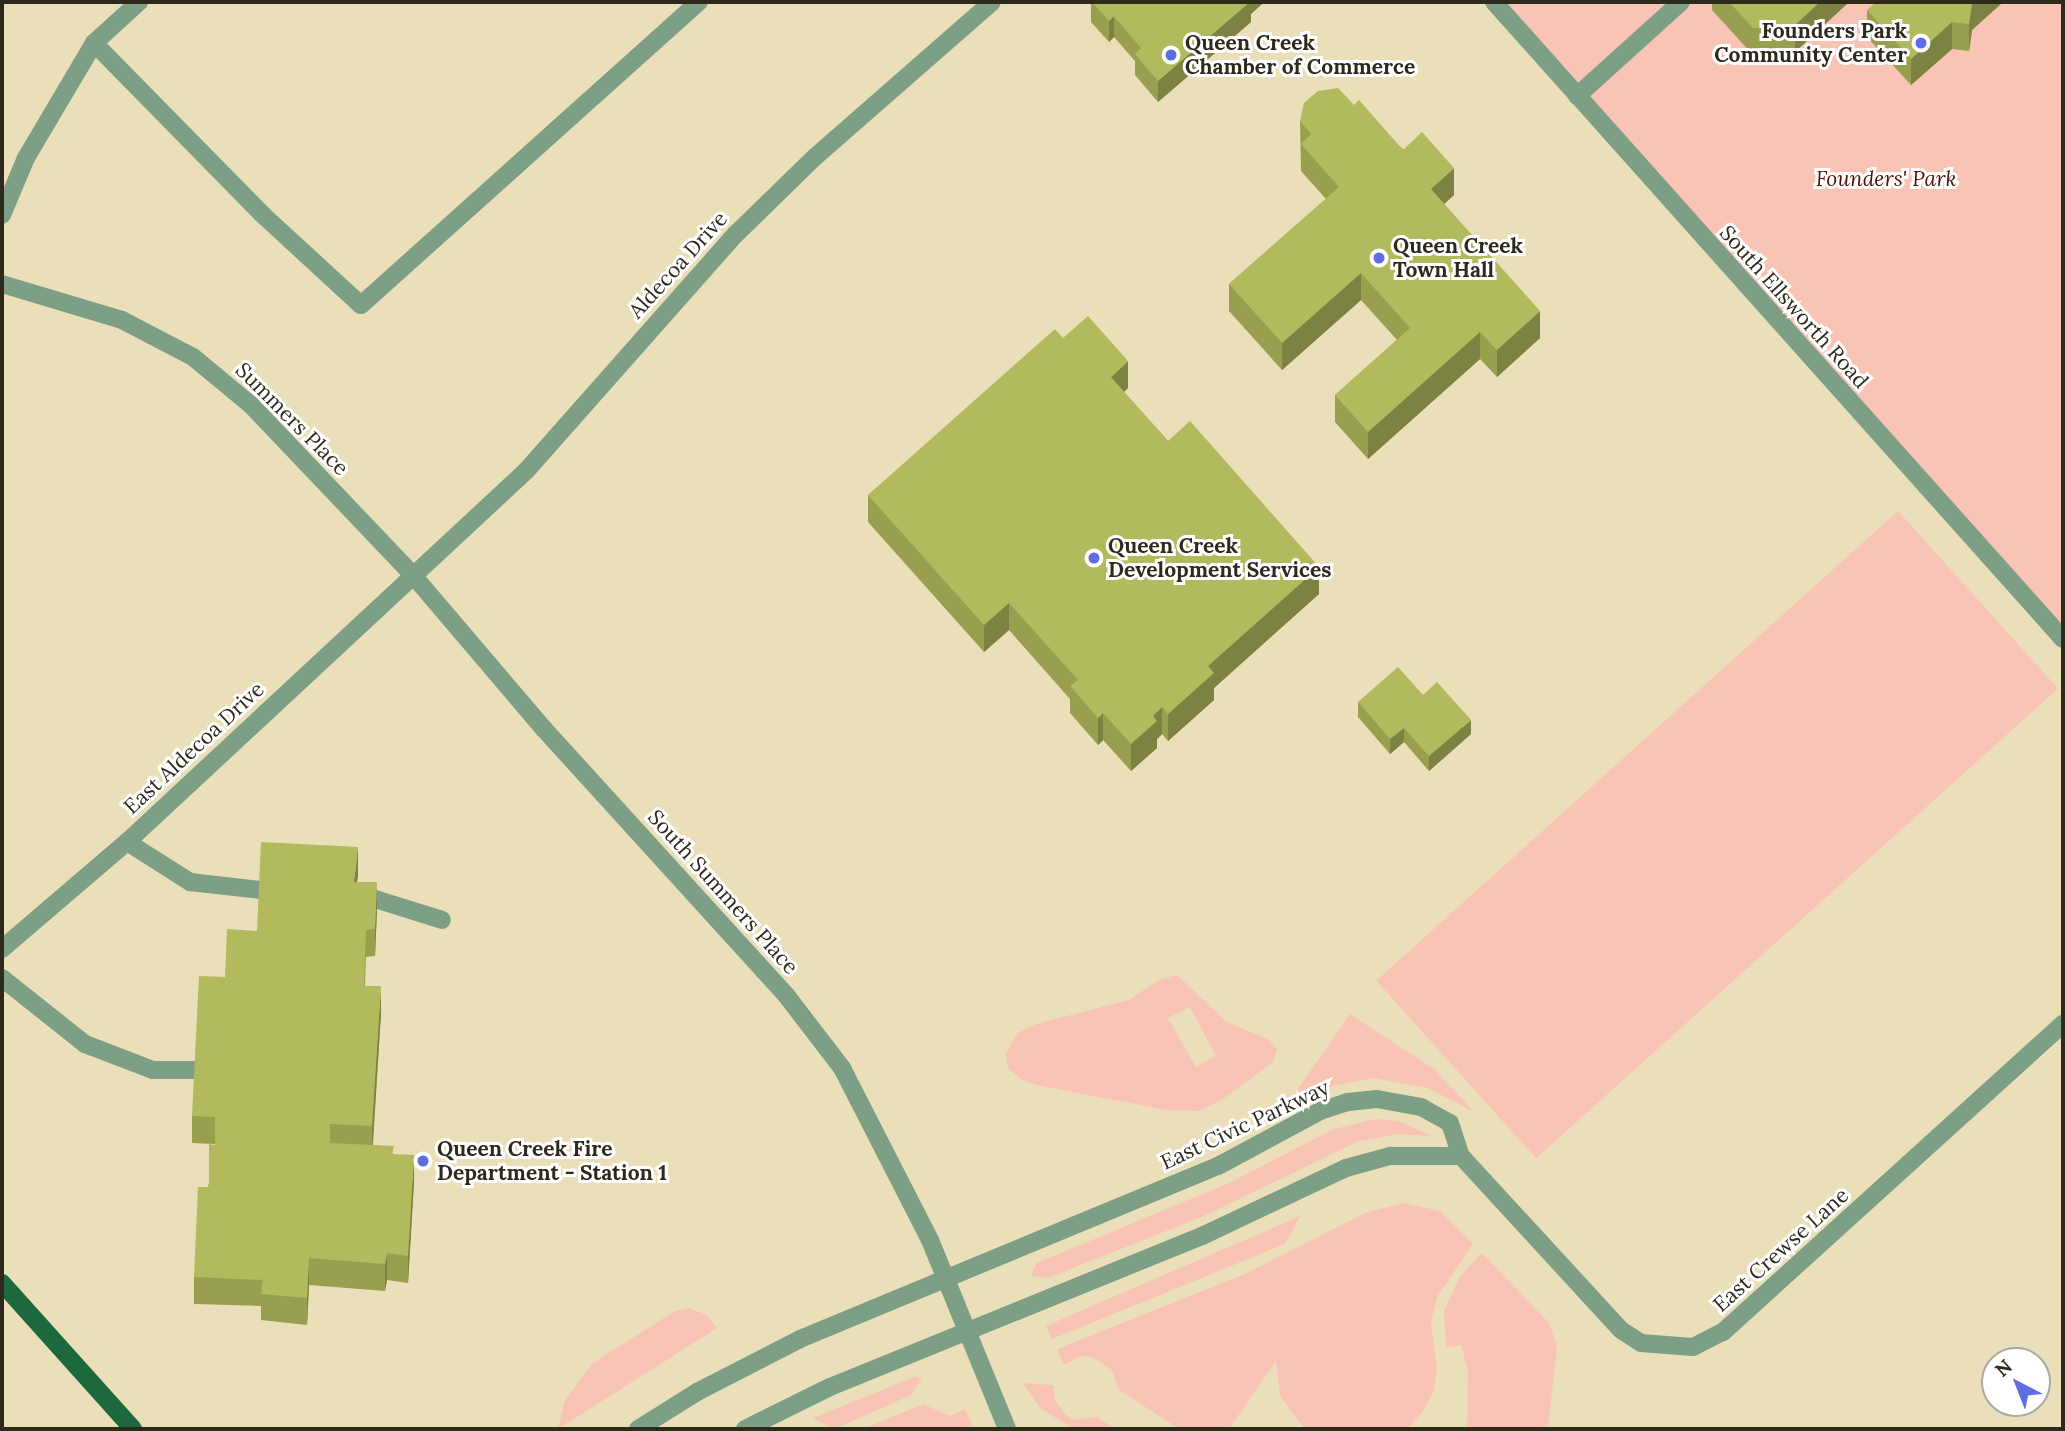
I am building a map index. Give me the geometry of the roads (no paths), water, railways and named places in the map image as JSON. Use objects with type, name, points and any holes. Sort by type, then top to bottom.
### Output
[{"type":"main road","points":[[2,1283],[133,1429]]},
{"type":"street","points":[[2,215],[26,158],[94,43],[139,2]]},
{"type":"street","points":[[94,43],[263,215],[361,305],[699,2]]},
{"type":"street","name":"Aldecoa Drive","points":[[412,574],[526,471],[736,234],[815,157],[992,2]]},
{"type":"street","name":"South Ellsworth Road","points":[[1494,2],[2063,639]]},
{"type":"street","points":[[1577,96],[1681,2]]},
{"type":"street","name":"Summers Place","points":[[2,284],[122,320],[193,357],[251,405],[412,574]]},
{"type":"street","name":"East Aldecoa Drive","points":[[2,948],[127,842],[412,574]]},
{"type":"street","name":"South Summers Place","points":[[412,574],[544,729],[786,995],[842,1068],[949,1277],[1007,1429]]},
{"type":"street","points":[[127,842],[190,882],[260,890]]},
{"type":"street","points":[[356,893],[442,920]]},
{"type":"street","points":[[2,978],[85,1044],[153,1070],[196,1070]]},
{"type":"street","name":"East Crewse Lane","points":[[1461,1156],[1621,1330],[1641,1343],[1693,1347],[1723,1332],[2063,1024]]},
{"type":"street","name":"East Civic Parkway","points":[[638,1429],[742,1367],[949,1277],[1206,1171],[1320,1111],[1348,1102],[1377,1099],[1421,1107],[1450,1124],[1461,1156]]},
{"type":"street","points":[[745,1429],[830,1387],[967,1329],[1202,1236],[1346,1168],[1390,1156],[1461,1156]]},
{"type":"place","name":"Founders Park Community Center","points":[[1921,43]]},
{"type":"place","name":"Queen Creek Chamber of Commerce","points":[[1171,55]]},
{"type":"place","name":"Queen Creek Town Hall","points":[[1379,258]]},
{"type":"place","name":"Queen Creek Development Services","points":[[1094,558]]},
{"type":"place","name":"Queen Creek Fire Department - Station 1","points":[[423,1161]]},
{"type":"park label","name":"Founders' Park","points":[[1886,179]]}]
